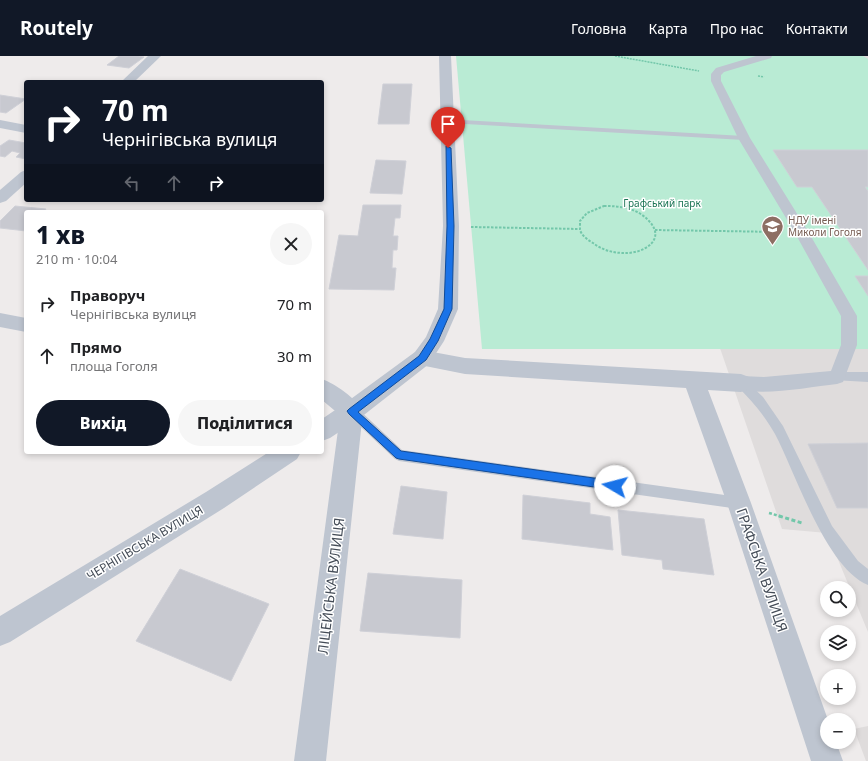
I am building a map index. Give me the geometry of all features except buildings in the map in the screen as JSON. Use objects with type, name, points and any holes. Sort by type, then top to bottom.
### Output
[{"type":"street","points":[[129,80],[155,56]]},
{"type":"street","points":[[324,430],[352,411],[422,358],[434,341],[448,309],[451,226],[445,56]]},
{"type":"street","points":[[422,358],[465,366],[764,384],[837,376],[849,345],[849,316],[802,233],[744,138],[716,81],[716,74],[720,70],[767,56]]},
{"type":"street","points":[[0,124],[24,130]]},
{"type":"street","points":[[0,198],[24,176]]},
{"type":"street","points":[[0,320],[24,325]]},
{"type":"street","name":"ГРАФСЬКА ВУЛИЦЯ","points":[[694,380],[739,503],[827,761]]},
{"type":"street","points":[[324,390],[352,411]]},
{"type":"street","name":"ЛІЦЕЙСЬКА ВУЛИЦЯ","points":[[310,761],[352,411]]},
{"type":"street","name":"ЧЕРНІГІВСЬКА ВУЛИЦЯ","points":[[0,632],[215,500],[286,454]]},
{"type":"lane","points":[[447,121],[744,138]]},
{"type":"lane","points":[[837,376],[868,377]]},
{"type":"lane","points":[[741,383],[759,400],[779,430],[827,531],[853,566],[868,578]]},
{"type":"lane","points":[[352,411],[399,455],[739,503]]},
{"type":"path","points":[[615,56],[716,74]]},
{"type":"path","points":[[610,206],[630,208],[642,214],[650,221],[655,230],[656,237],[652,244],[646,249],[625,254],[601,249],[587,240],[580,230],[580,221],[584,214],[593,208],[610,206]]},
{"type":"path","points":[[451,226],[580,230]]},
{"type":"path","points":[[655,230],[802,233]]},
{"type":"path","points":[[739,503],[827,531]]},
{"type":"shaded area","name":"НДУ імені Миколи Гоголя","points":[[475,56],[868,56],[868,632],[856,603],[856,581],[847,581],[827,533],[782,529],[721,351],[637,141]]},
{"type":"shaded area","points":[[868,726],[868,761],[866,761],[856,734],[856,729]]},
{"type":"green space","name":"Графський парк","points":[[456,56],[863,56],[868,59],[868,349],[482,349]]},
{"type":"place","name":"НДУ імені Миколи Гоголя","points":[[773,246]]},
{"type":"route","points":[[448,148],[451,226],[450,288],[448,309],[434,341],[422,358],[352,411],[399,455],[615,486]]}]
